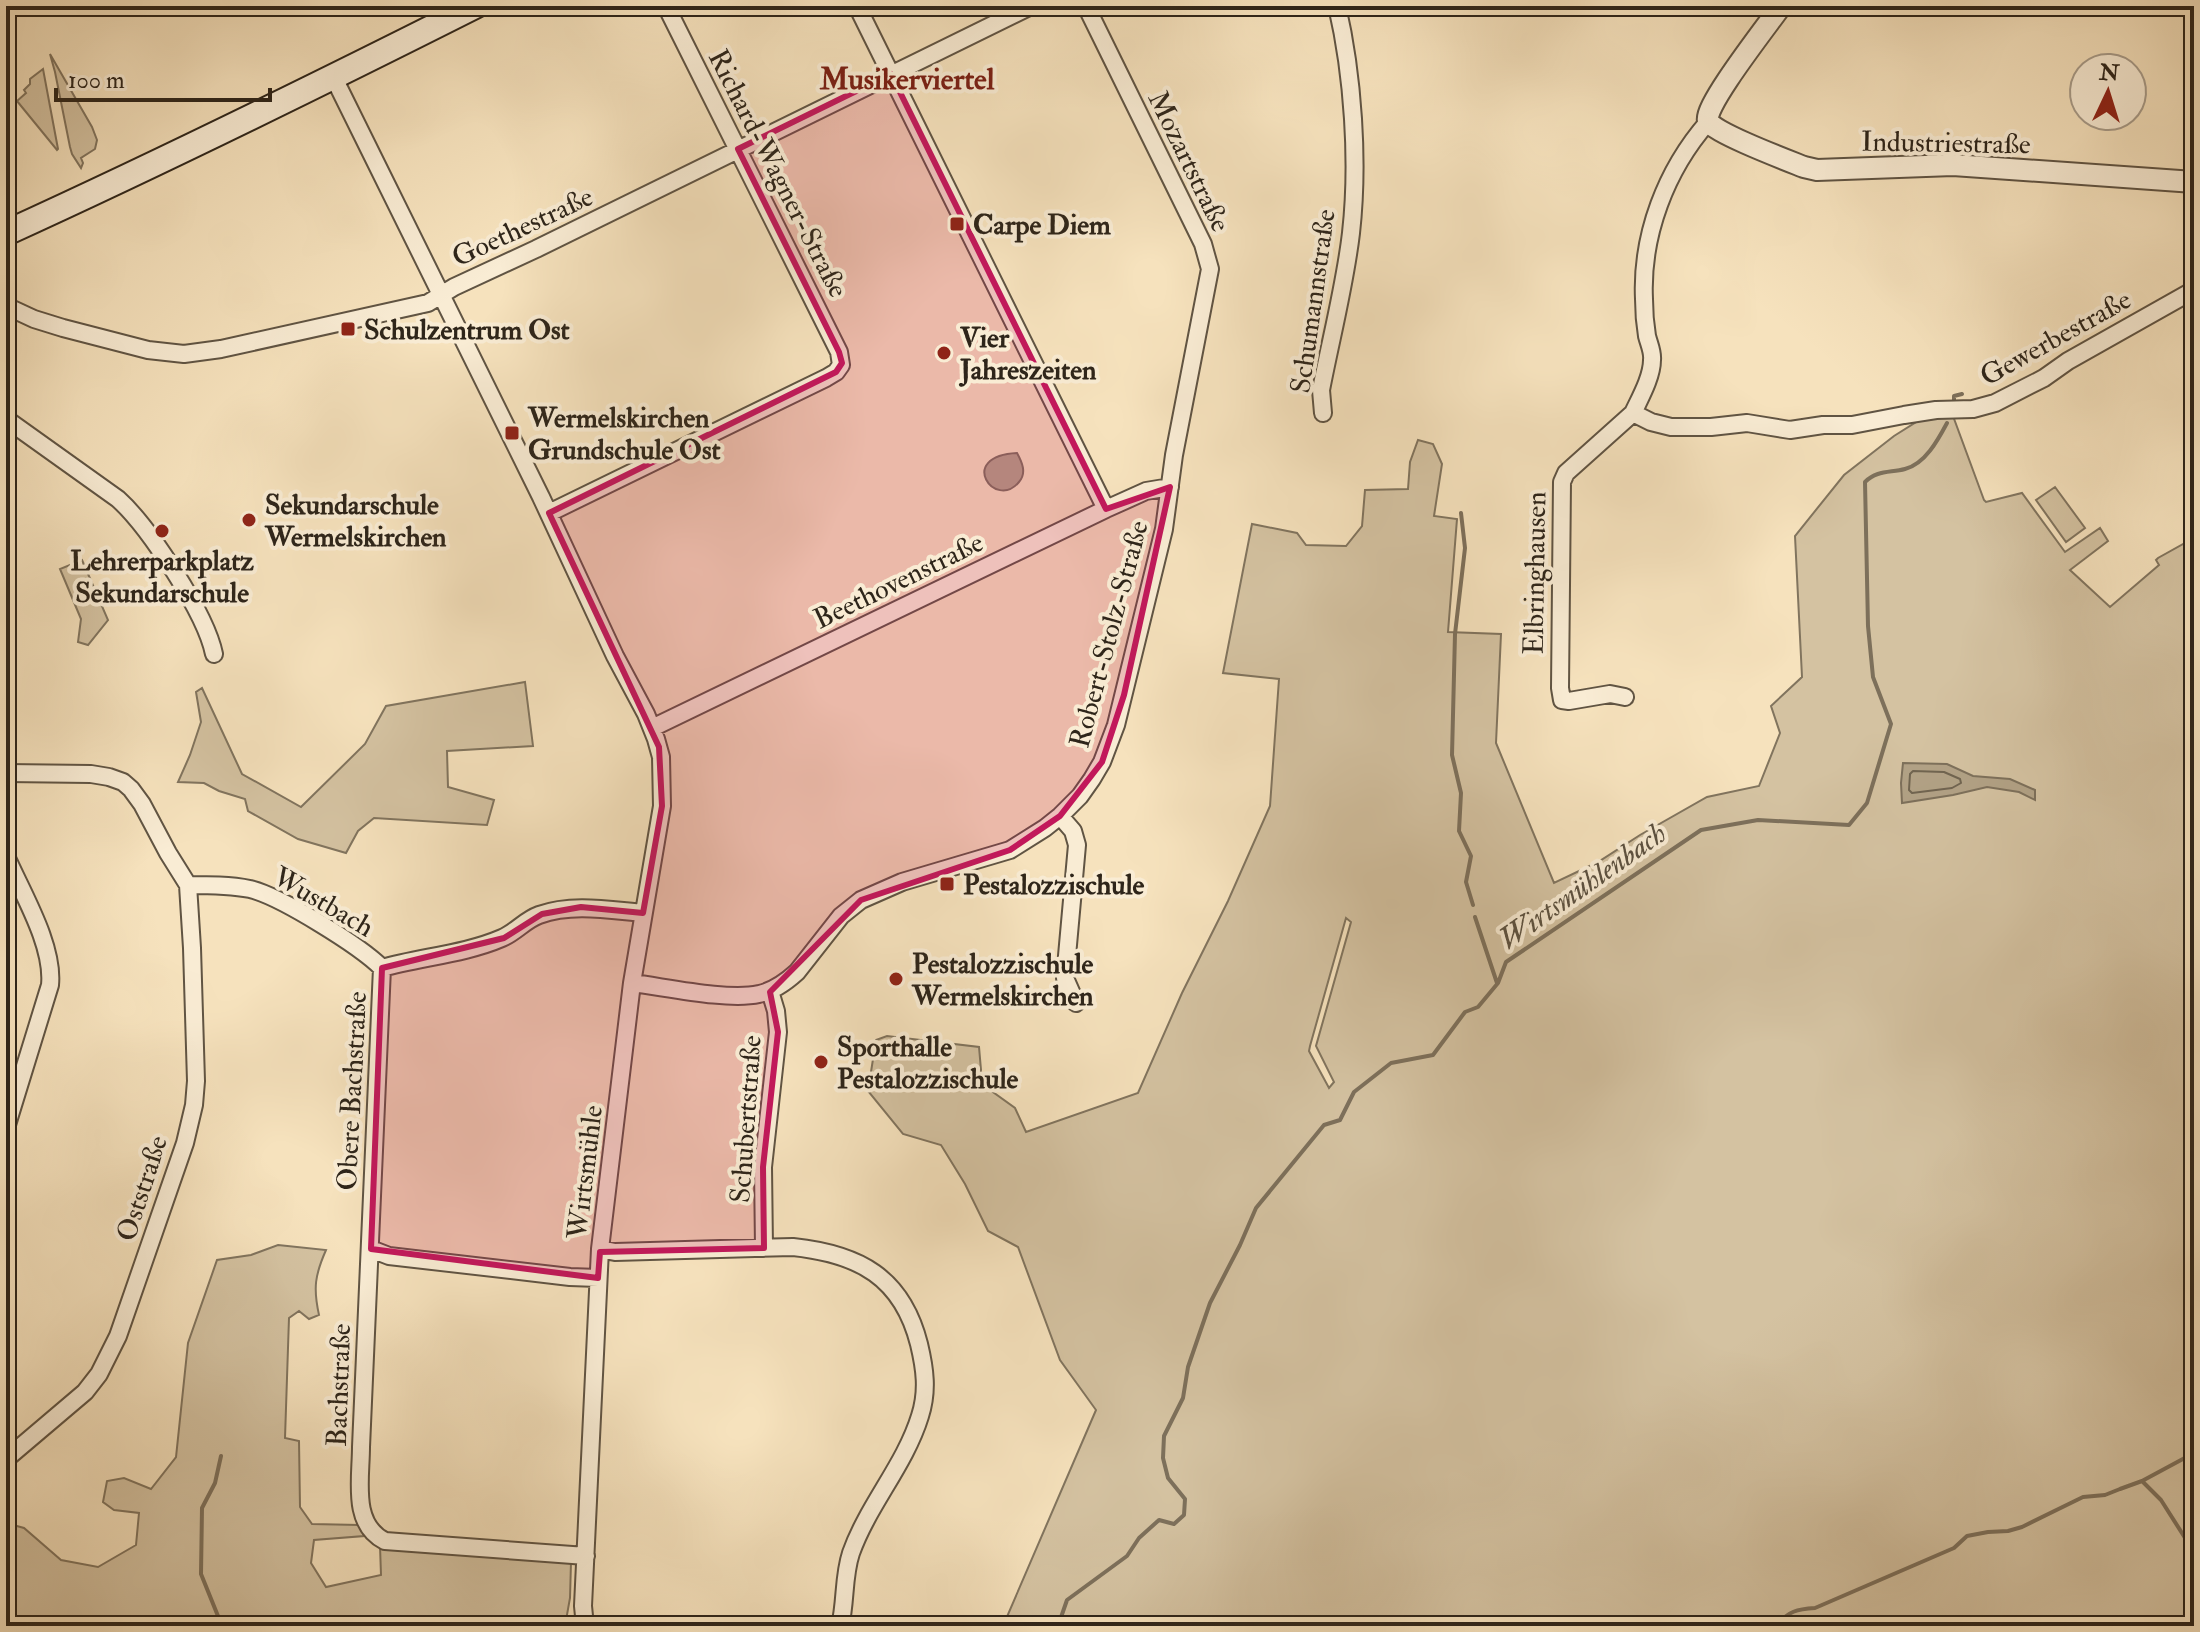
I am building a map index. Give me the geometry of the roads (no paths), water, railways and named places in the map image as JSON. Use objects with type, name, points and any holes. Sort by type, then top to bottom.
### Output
[{"type":"main road","points":[[6,233],[334,78],[475,6]]},
{"type":"street","name":"Richard-Wagner-Straße","points":[[549,513],[826,378],[841,365],[839,352],[666,6]]},
{"type":"street","points":[[857,6],[1106,509]]},
{"type":"street","name":"Goethestraße","points":[[7,308],[63,328],[148,350],[184,354],[221,349],[428,303],[441,293],[1031,6]]},
{"type":"street","name":"Mozartstraße","points":[[1086,6],[1209,262],[1206,295],[1170,487]]},
{"type":"street","name":"Schumannstraße","points":[[1323,413],[1321,390],[1351,234],[1353,199],[1351,98],[1337,6]]},
{"type":"street","name":"Elbringhausen","points":[[1625,697],[1610,694],[1562,700],[1562,482],[1566,473],[1633,413],[1653,358],[1647,335],[1644,272],[1658,208],[1683,154],[1708,122],[1707,113],[1718,93],[1781,6]]},
{"type":"street","name":"Wirtsmühle","points":[[334,78],[549,513],[652,728],[661,757],[663,795],[632,983],[600,1249],[583,1606],[585,1626]]},
{"type":"street","name":"Industriestraße","points":[[1708,122],[1724,133],[1810,169],[1953,165],[2194,182]]},
{"type":"street","name":"Gewerbestraße","points":[[1633,413],[1671,427],[1747,423],[1790,430],[1852,425],[1936,410],[1973,409],[1995,403],[2044,378],[2068,361],[2194,290]]},
{"type":"street","points":[[6,419],[133,513],[150,535],[209,633],[214,654]]},
{"type":"street","name":"Beethovenstraße","points":[[652,728],[1106,509],[1146,491],[1170,487]]},
{"type":"street","name":"Robert-Stolz-Straße","points":[[770,991],[797,972],[841,916],[861,900],[902,882],[1010,850],[1045,828],[1080,796],[1102,762],[1116,725],[1164,529],[1170,487]]},
{"type":"street","points":[[6,773],[91,774],[123,782],[142,804],[188,885]]},
{"type":"street","points":[[1060,816],[1073,831],[1077,845],[1065,978],[1076,1003]]},
{"type":"street","points":[[6,856],[52,968],[33,1046],[6,1128]]},
{"type":"street","name":"Wustbach","points":[[188,885],[252,890],[297,911],[382,968]]},
{"type":"street","name":"Oststraße","points":[[6,1459],[85,1392],[99,1374],[118,1336],[185,1143],[196,1081],[188,885]]},
{"type":"street","name":"Obere Bachstraße","points":[[371,1249],[382,968],[504,938],[542,914],[581,907],[643,913]]},
{"type":"street","name":"Schubertstraße","points":[[632,983],[731,995],[770,991],[778,1032],[763,1167],[764,1248]]},
{"type":"street","points":[[371,1249],[389,1256],[598,1278]]},
{"type":"street","name":"Bachstraße","points":[[371,1249],[360,1500],[361,1513],[370,1530],[385,1541],[586,1556]]},
{"type":"street","points":[[600,1249],[615,1252],[815,1249],[854,1262],[875,1273],[906,1306],[912,1318],[927,1381],[919,1420],[851,1555],[840,1626]]},
{"type":"water","points":[[1017,453],[1023,471],[1019,482],[1010,489],[1000,490],[992,486],[986,480],[984,471],[988,463],[999,456]]},
{"type":"water","points":[[1903,763],[1947,764],[1973,776],[2010,779],[2035,790],[2035,800],[2019,792],[1987,787],[1902,803]]},
{"type":"waterway","name":"Wirtsmühlenbach","points":[[1954,404],[1954,396],[1962,394]]},
{"type":"waterway","name":"Wirtsmühlenbach","points":[[1058,1626],[1067,1600],[1127,1556],[1139,1538],[1159,1520],[1174,1524],[1184,1515],[1185,1499],[1168,1478],[1163,1458],[1164,1436],[1183,1398],[1188,1367],[1210,1303],[1256,1208],[1324,1125],[1340,1120],[1354,1092],[1391,1063],[1433,1055],[1465,1012],[1478,1007],[1498,983],[1506,962],[1701,830],[1758,820],[1849,825],[1867,803],[1891,724],[1873,677],[1868,626],[1865,482],[1879,474],[1905,469],[1919,462],[1947,423]]},
{"type":"waterway","points":[[1461,513],[1465,548],[1455,634],[1452,755],[1461,793],[1459,831],[1471,856],[1466,882],[1473,905]]},
{"type":"waterway","points":[[1475,917],[1497,983]]},
{"type":"waterway","points":[[1778,1626],[1794,1612],[1815,1608],[1954,1548],[1967,1536],[2022,1527],[2083,1497],[2105,1495],[2142,1481],[2194,1453]]},
{"type":"waterway","points":[[221,1456],[215,1483],[202,1508],[201,1574],[222,1626]]},
{"type":"waterway","points":[[2142,1481],[2161,1500],[2194,1552]]},
{"type":"place","name":"Carpe Diem","points":[[957,224]]},
{"type":"place","name":"Schulzentrum Ost","points":[[348,329]]},
{"type":"place","name":"Vier Jahreszeiten","points":[[944,353]]},
{"type":"place","name":"Wermelskirchen Grundschule Ost","points":[[512,433]]},
{"type":"place","name":"Sekundarschule Wermelskirchen","points":[[249,520]]},
{"type":"place","name":"Lehrerparkplatz Sekundarschule","points":[[162,531]]},
{"type":"place","name":"Pestalozzischule","points":[[947,884]]},
{"type":"place","name":"Pestalozzischule Wermelskirchen","points":[[896,979]]},
{"type":"place","name":"Sporthalle Pestalozzischule","points":[[821,1062]]},
{"type":"district","name":"Musikerviertel","points":[[907,79]]}]
